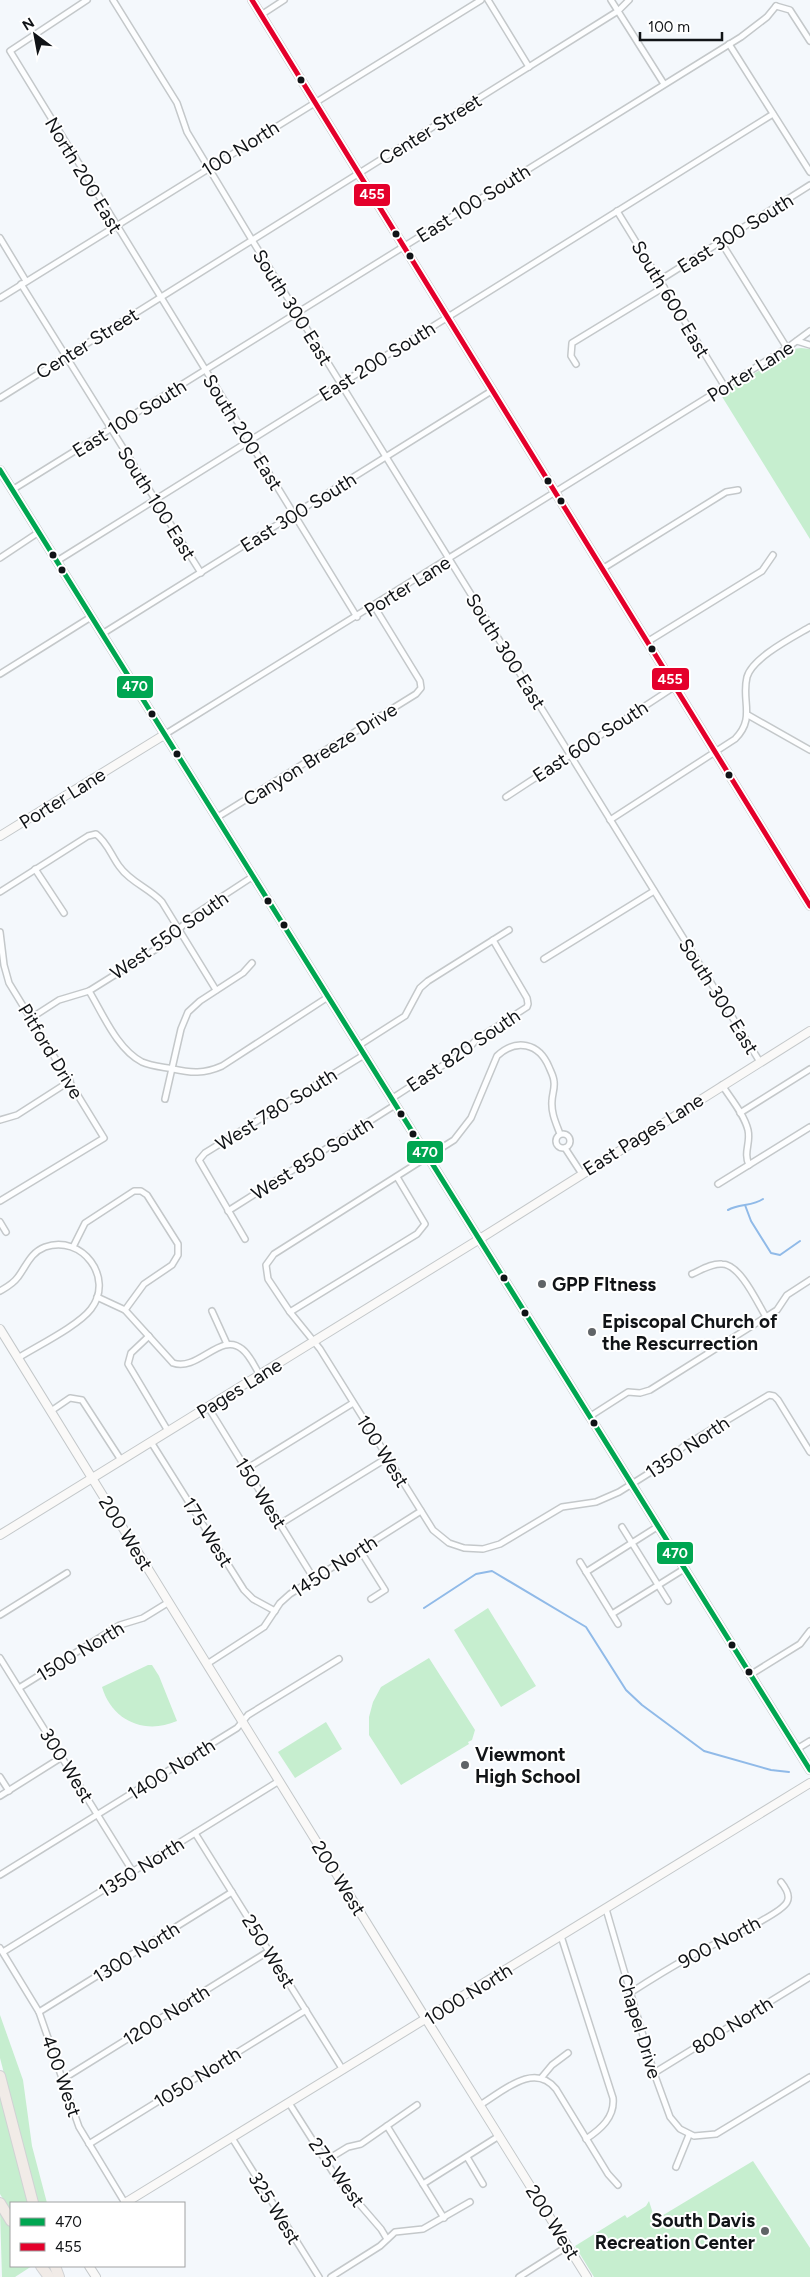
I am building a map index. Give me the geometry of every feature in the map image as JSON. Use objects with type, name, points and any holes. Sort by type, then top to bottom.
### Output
[{"type":"highway","points":[[0,2076],[33,2202]]},
{"type":"highway","points":[[0,2203],[10,2219]]},
{"type":"main road","points":[[252,0],[810,906]]},
{"type":"main road","points":[[0,470],[478,1240],[810,1770]]},
{"type":"main road","name":"Porter Lane","points":[[0,836],[164,735]]},
{"type":"main road","name":"East Pages Lane","points":[[478,1240],[722,1085],[809,1034]]},
{"type":"main road","name":"Pages Lane","points":[[0,1535],[478,1240]]},
{"type":"main road","points":[[0,1329],[51,1411]]},
{"type":"main road","name":"200 West","points":[[51,1411],[587,2277]]},
{"type":"main road","name":"1000 North","points":[[127,2202],[810,1783]]},
{"type":"street","name":"North 200 East","points":[[87,0],[10,51],[160,298]]},
{"type":"street","name":"South 300 East","points":[[113,0],[177,103],[187,132],[208,168],[760,1062]]},
{"type":"street","points":[[261,15],[284,0]]},
{"type":"street","name":"100 North","points":[[0,298],[481,0]]},
{"type":"street","points":[[488,0],[529,67]]},
{"type":"street","points":[[610,0],[664,84]]},
{"type":"street","name":"Center Street","points":[[0,398],[618,12],[630,0]]},
{"type":"street","points":[[776,3],[790,10],[810,40]]},
{"type":"street","name":"East 100 South","points":[[12,490],[729,44],[768,17],[776,3]]},
{"type":"street","points":[[729,44],[810,172]]},
{"type":"street","name":"East 200 South","points":[[56,561],[773,114]]},
{"type":"street","name":"East 300 South","points":[[660,280],[810,185]]},
{"type":"street","name":"South 600 East","points":[[617,211],[725,387]]},
{"type":"street","name":"South 100 East","points":[[0,238],[67,356],[201,573]]},
{"type":"street","points":[[721,242],[787,348]]},
{"type":"street","points":[[576,364],[571,356],[572,343],[664,287]]},
{"type":"street","name":"South 200 East","points":[[160,298],[357,617]]},
{"type":"street","name":"Porter Lane","points":[[164,735],[555,494],[787,348],[810,331]]},
{"type":"street","points":[[797,341],[810,345]]},
{"type":"street","name":"East 300 South","points":[[102,634],[493,390]]},
{"type":"street","points":[[602,569],[726,492],[738,490]]},
{"type":"street","points":[[0,558],[39,532]]},
{"type":"street","points":[[647,642],[762,571],[773,555]]},
{"type":"street","name":"Canyon Breeze Drive","points":[[216,818],[416,694],[421,688],[420,681],[374,606]]},
{"type":"street","points":[[0,674],[91,617]]},
{"type":"street","points":[[610,820],[715,753],[740,734],[748,715],[747,676],[757,662],[810,627]]},
{"type":"street","name":"East 600 South","points":[[506,797],[674,687]]},
{"type":"street","points":[[748,715],[810,750]]},
{"type":"street","points":[[0,892],[88,836],[96,834],[102,839],[120,867],[133,881],[154,893],[162,902],[216,990]]},
{"type":"street","points":[[35,869],[64,913]]},
{"type":"street","name":"West 550 South","points":[[31,1018],[59,1000],[89,991],[161,946],[194,915],[252,877]]},
{"type":"street","points":[[544,959],[654,891]]},
{"type":"street","points":[[358,1046],[405,1016],[420,988],[428,980],[509,930]]},
{"type":"street","name":"Pitford Drive","points":[[0,932],[2,965],[10,983],[104,1138],[0,1201]]},
{"type":"street","name":"East 820 South","points":[[393,1102],[468,1050],[476,1040],[524,1010],[528,1004],[527,998],[493,940]]},
{"type":"street","points":[[165,1099],[181,1028],[188,1012],[216,990],[243,973],[252,963]]},
{"type":"street","points":[[89,991],[121,1043],[132,1055],[143,1062],[197,1074],[209,1072],[222,1066],[328,997]]},
{"type":"street","name":"100 West","points":[[464,1548],[449,1543],[437,1534],[314,1341],[290,1312],[268,1278],[266,1265],[274,1254],[454,1140],[471,1118],[497,1056],[504,1049],[528,1045],[537,1050],[547,1062],[554,1081],[553,1116],[560,1134]]},
{"type":"street","name":"West 780 South","points":[[228,1211],[199,1160],[205,1153],[364,1055]]},
{"type":"street","points":[[740,1113],[810,1070]]},
{"type":"street","points":[[0,1120],[16,1115],[70,1081]]},
{"type":"street","points":[[722,1085],[740,1113],[749,1132],[745,1152],[749,1165]]},
{"type":"street","name":"West 850 South","points":[[228,1211],[393,1102]]},
{"type":"street","points":[[718,1184],[810,1127]]},
{"type":"street","points":[[565,1148],[569,1145],[570,1139],[565,1134],[560,1134],[556,1139],[557,1144],[561,1148],[565,1148],[582,1174]]},
{"type":"street","points":[[290,1312],[417,1234],[425,1224],[397,1177]]},
{"type":"street","points":[[72,1247],[80,1230],[92,1217],[132,1192],[141,1191],[148,1195],[178,1244],[178,1255],[172,1265],[144,1284],[125,1310]]},
{"type":"street","points":[[228,1211],[246,1239]]},
{"type":"street","points":[[0,1222],[6,1232]]},
{"type":"street","points":[[0,1292],[14,1282],[26,1262],[39,1250],[57,1245],[72,1247],[85,1254],[95,1267],[99,1282],[97,1297],[92,1308],[80,1319],[18,1358]]},
{"type":"street","points":[[692,1274],[718,1264],[731,1266],[740,1276],[766,1316]]},
{"type":"street","points":[[589,1417],[628,1392],[647,1392],[779,1308],[791,1292],[810,1280]]},
{"type":"street","points":[[97,1297],[125,1310],[170,1361],[180,1365],[191,1363],[227,1344],[237,1345],[243,1350],[260,1375]]},
{"type":"street","points":[[212,1312],[227,1344]]},
{"type":"street","points":[[149,1336],[131,1353],[128,1364],[168,1431]]},
{"type":"street","name":"1350 North","points":[[464,1548],[484,1549],[500,1544],[562,1507],[602,1500],[662,1466],[684,1446],[763,1397],[772,1395],[778,1400],[804,1442]]},
{"type":"street","points":[[51,1411],[70,1398],[82,1400],[121,1460]]},
{"type":"street","points":[[246,1469],[353,1403]]},
{"type":"street","name":"150 West","points":[[208,1407],[314,1579]]},
{"type":"street","points":[[810,1439],[804,1442],[810,1452]]},
{"type":"street","name":"175 West","points":[[152,1442],[244,1590],[253,1599],[275,1611]]},
{"type":"street","points":[[280,1524],[387,1458]]},
{"type":"street","name":"1450 North","points":[[207,1664],[261,1630],[286,1597],[421,1511]]},
{"type":"street","points":[[622,1527],[668,1601]]},
{"type":"street","points":[[586,1572],[658,1527]]},
{"type":"street","points":[[360,1550],[385,1590],[371,1599]]},
{"type":"street","points":[[580,1562],[618,1624]]},
{"type":"street","points":[[612,1614],[684,1569]]},
{"type":"street","points":[[0,1615],[67,1573]]},
{"type":"street","name":"1500 North","points":[[19,1688],[120,1625],[143,1618],[169,1602]]},
{"type":"street","points":[[750,1675],[800,1644],[810,1631]]},
{"type":"street","name":"300 West","points":[[0,1658],[133,1872]]},
{"type":"street","name":"1400 North","points":[[0,1875],[237,1728],[248,1716],[339,1659]]},
{"type":"street","points":[[797,1749],[810,1741]]},
{"type":"street","points":[[0,1796],[62,1758]]},
{"type":"street","points":[[0,1777],[9,1791]]},
{"type":"street","name":"1350 North","points":[[1,1950],[133,1872],[279,1781]]},
{"type":"street","name":"250 West","points":[[196,1833],[343,2070]]},
{"type":"street","name":"900 North","points":[[630,1993],[692,1955],[753,1926],[782,1908],[788,1902],[789,1896],[781,1882]]},
{"type":"street","name":"1300 North","points":[[40,2012],[232,1892]]},
{"type":"street","name":"Chapel Drive","points":[[606,1909],[654,2073],[670,2117],[676,2126],[689,2135]]},
{"type":"street","points":[[561,1936],[613,2098],[610,2117],[586,2139]]},
{"type":"street","name":"400 West","points":[[1,1950],[40,2012],[79,2127],[124,2202]]},
{"type":"street","name":"1200 North","points":[[63,2079],[269,1951]]},
{"type":"street","name":"800 North","points":[[654,2073],[810,1978]]},
{"type":"street","name":"1050 North","points":[[89,2144],[306,2010]]},
{"type":"street","points":[[542,2077],[552,2065],[568,2053]]},
{"type":"street","points":[[480,2105],[526,2078],[542,2077],[556,2089],[586,2139],[618,2185]]},
{"type":"street","points":[[676,2167],[689,2135],[705,2136],[721,2132],[810,2077]]},
{"type":"street","name":"275 West","points":[[289,2103],[339,2182],[381,2229],[387,2239]]},
{"type":"street","points":[[326,2161],[348,2147],[361,2144],[417,2105]]},
{"type":"street","points":[[387,2126],[444,2218]]},
{"type":"street","points":[[423,2184],[499,2136]]},
{"type":"street","name":"325 West","points":[[232,2138],[319,2277]]},
{"type":"street","points":[[467,2157],[483,2184]]},
{"type":"street","points":[[331,2277],[380,2246],[395,2232],[423,2229],[470,2202]]},
{"type":"street","points":[[519,2277],[568,2246]]},
{"type":"green space","points":[[793,349],[810,349],[810,539],[721,395]]},
{"type":"green space","points":[[488,1608],[536,1686],[501,1707],[454,1630]]},
{"type":"green space","points":[[429,1658],[475,1730],[472,1740],[468,1742],[469,1744],[401,1785],[369,1735],[369,1717],[373,1702],[381,1687]]},
{"type":"green space","points":[[148,1665],[152,1665],[159,1676],[177,1721],[153,1726],[131,1722],[113,1709],[107,1699],[102,1687]]},
{"type":"green space","points":[[326,1722],[342,1749],[295,1778],[278,1752]]},
{"type":"green space","points":[[0,2015],[23,2080],[32,2146],[47,2202],[38,2202],[0,2058]]},
{"type":"green space","points":[[0,2094],[28,2202],[10,2202],[10,2210],[0,2194]]},
{"type":"green space","points":[[753,2161],[810,2248],[810,2277],[594,2277],[575,2246],[625,2215],[627,2218],[646,2206],[649,2201],[655,2220]]},
{"type":"green space","points":[[0,2211],[10,2226],[10,2267],[30,2267],[15,2277],[2,2277]]},
{"type":"waterway","points":[[728,1210],[763,1199]]},
{"type":"waterway","points":[[745,1205],[751,1221],[771,1253],[780,1255],[800,1241]]},
{"type":"waterway","points":[[424,1608],[476,1574],[492,1571],[586,1627],[626,1690],[642,1705],[704,1751],[771,1770],[789,1772]]},
{"type":"transit line","name":"455","points":[[252,0],[810,906]]},
{"type":"transit line","name":"470","points":[[0,470],[810,1770]]},
{"type":"place","name":"GPP FItness","points":[[542,1284]]},
{"type":"place","name":"Episcopal Church of the Rescurrection","points":[[592,1332]]},
{"type":"place","name":"Viewmont High School","points":[[465,1765]]},
{"type":"place","name":"South Davis Recreation Center","points":[[765,2231]]}]
